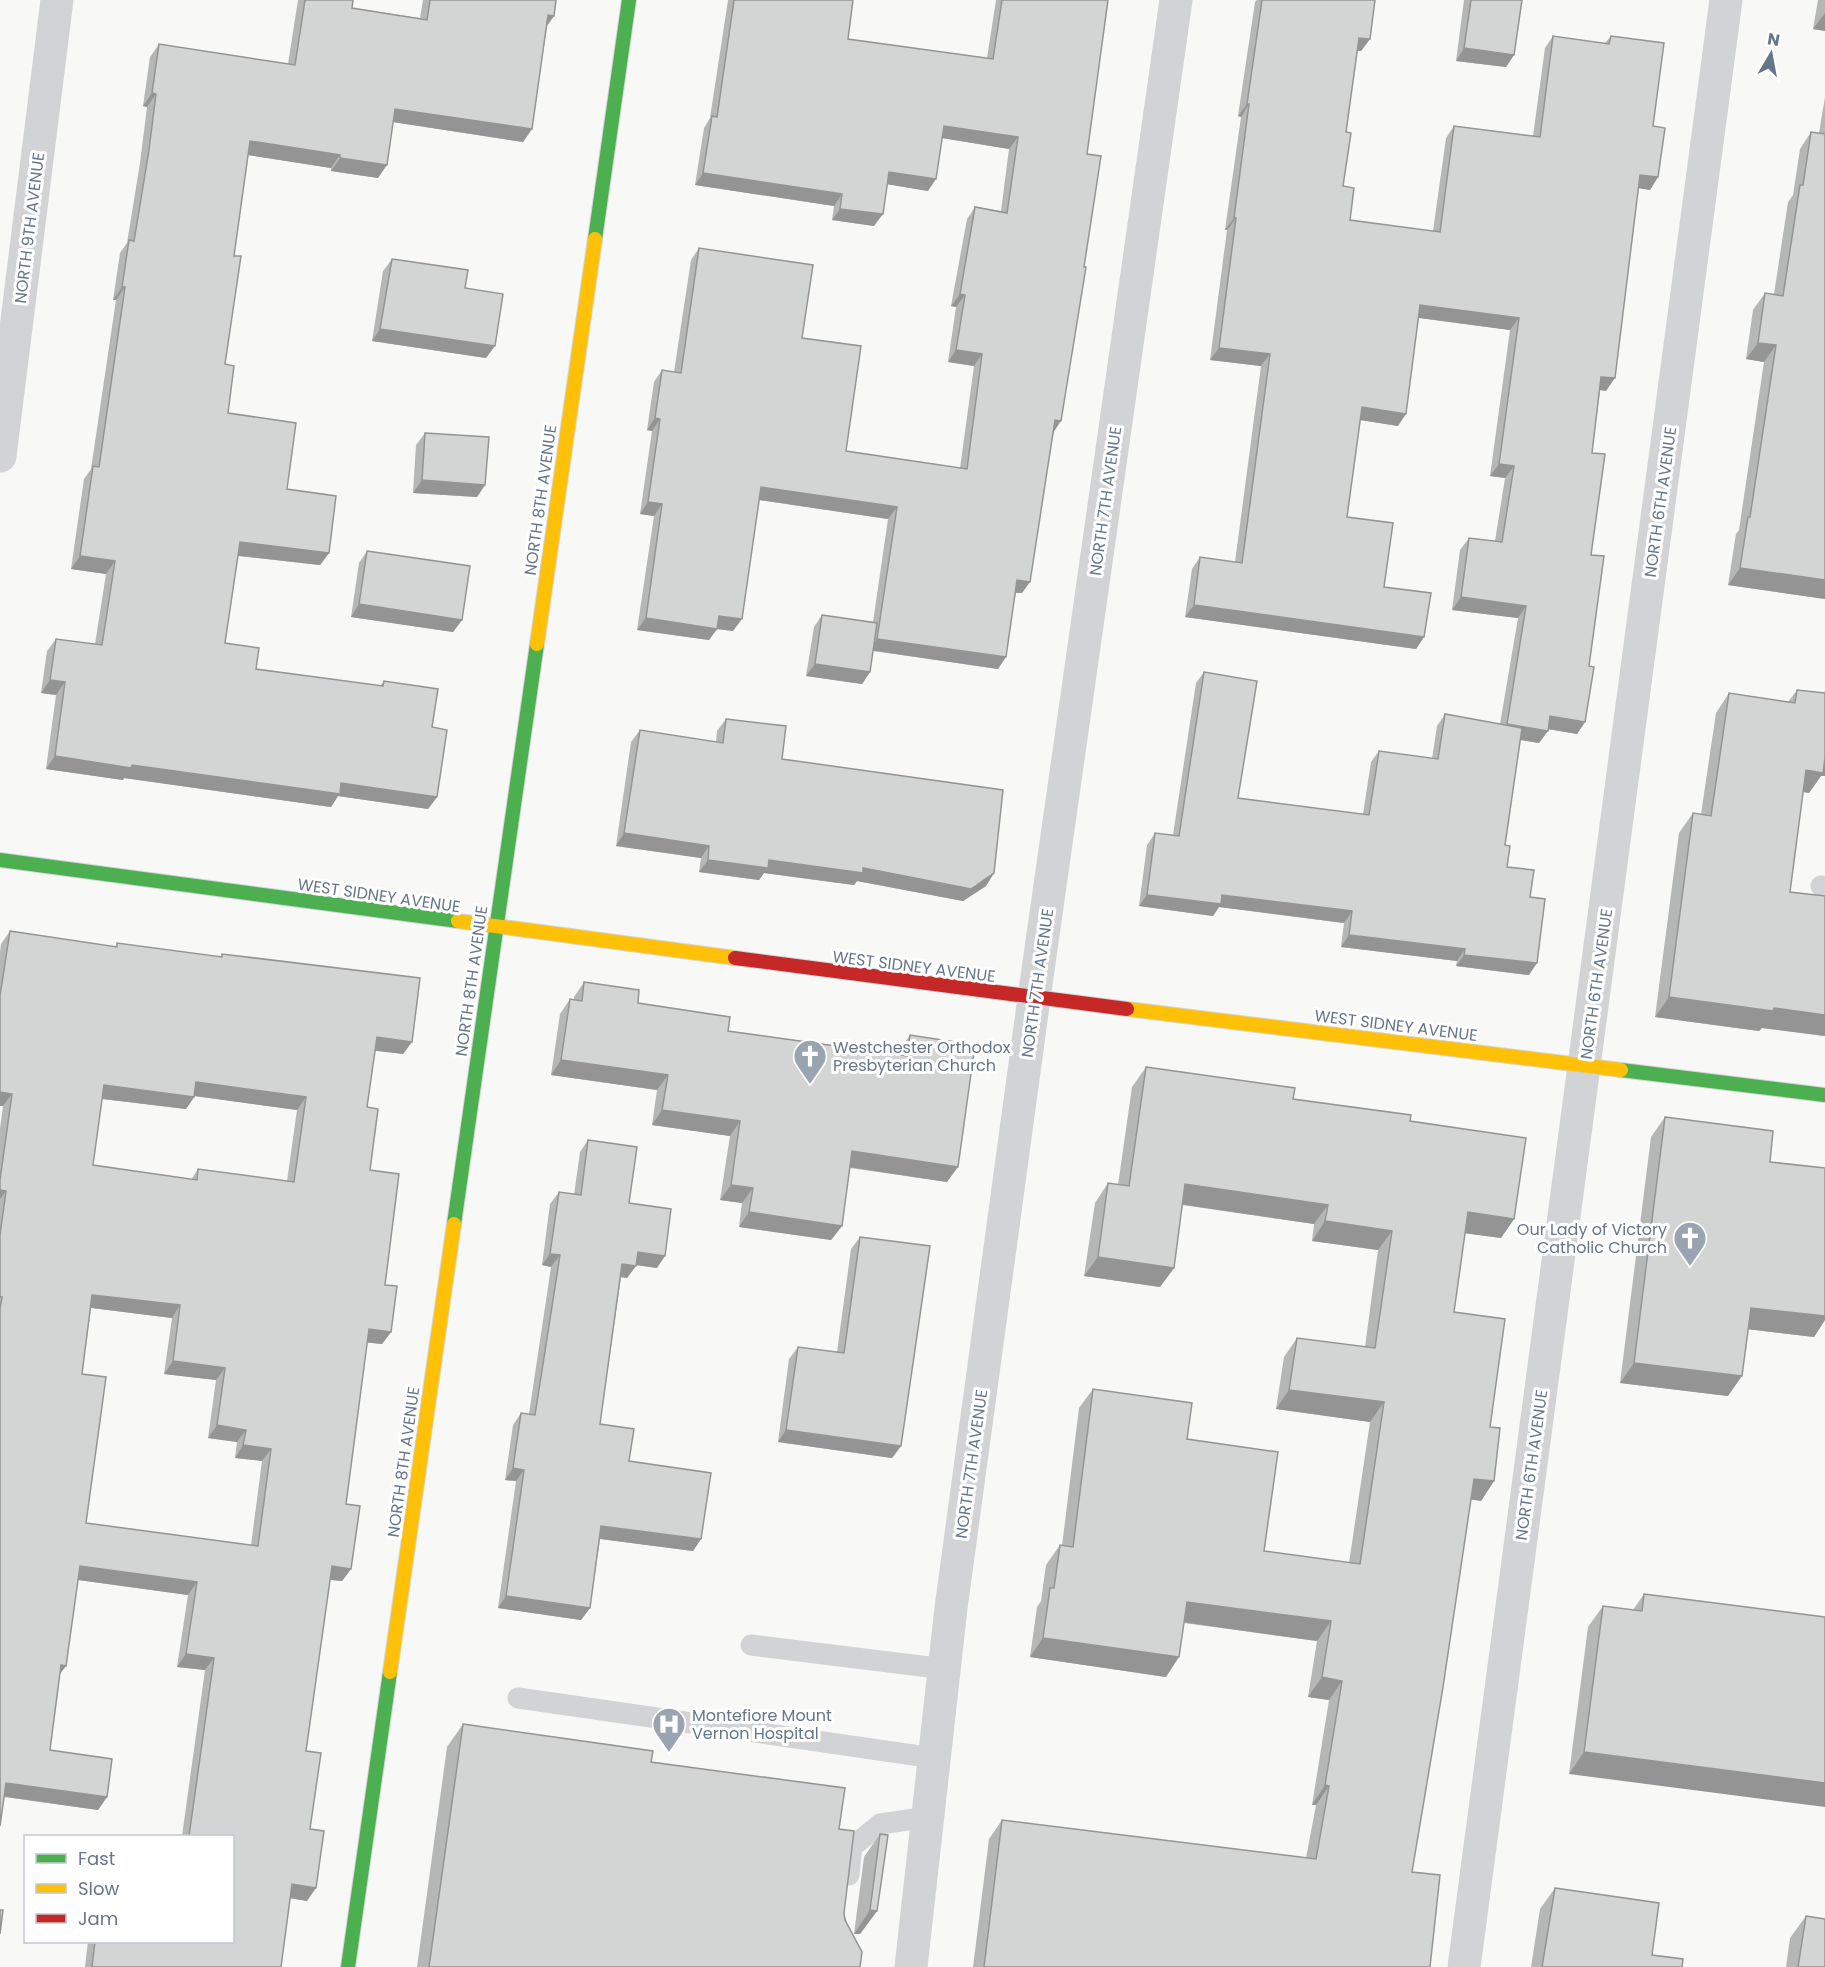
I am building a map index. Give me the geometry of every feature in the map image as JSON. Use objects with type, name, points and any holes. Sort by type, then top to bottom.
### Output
[{"type":"street","name":"NORTH 9TH AVENUE","points":[[0,456],[57,0]]},
{"type":"street","name":"NORTH 8TH AVENUE","points":[[348,1967],[629,0]]},
{"type":"street","name":"NORTH 7TH AVENUE","points":[[911,1967],[945,1669],[1034,998],[1176,0]]},
{"type":"street","name":"NORTH 6TH AVENUE","points":[[1464,1967],[1726,0]]},
{"type":"street","name":"WEST SIDNEY AVENUE","points":[[0,860],[1034,998],[1825,1095]]},
{"type":"lane","points":[[751,1645],[945,1669]]},
{"type":"lane","points":[[518,1698],[934,1758]]},
{"type":"lane","points":[[846,1892],[852,1847],[880,1824],[928,1817]]},
{"type":"building","points":[[305,0],[353,0],[352,8],[427,20],[430,0],[556,0],[554,16],[548,15],[532,129],[395,109],[387,165],[250,141],[234,256],[241,256],[225,364],[234,366],[228,413],[296,423],[287,489],[336,496],[329,553],[240,542],[225,643],[259,648],[256,669],[383,686],[384,681],[438,689],[432,727],[447,730],[437,797],[341,783],[340,794],[132,765],[131,768],[55,756],[65,682],[50,680],[56,639],[102,645],[115,561],[80,556],[93,466],[99,467],[125,287],[122,287],[129,240],[134,241],[149,150],[156,94],[152,93],[159,44],[295,65]]},
{"type":"building","points":[[734,0],[853,0],[848,39],[993,59],[1002,0],[1108,0],[1087,154],[1101,156],[1084,267],[1086,267],[1061,421],[1055,420],[1030,582],[1017,580],[1006,657],[877,639],[897,507],[761,487],[742,619],[719,616],[717,629],[646,618],[662,504],[648,502],[660,419],[655,418],[662,370],[681,373],[699,248],[813,265],[802,338],[861,346],[846,451],[967,469],[982,354],[956,350],[965,295],[960,294],[975,207],[1007,213],[1018,137],[944,126],[936,179],[889,172],[883,214],[840,209],[842,194],[703,173],[712,116],[717,117]]},
{"type":"building","points":[[1262,0],[1375,0],[1370,39],[1359,38],[1346,132],[1351,133],[1343,186],[1354,188],[1350,220],[1440,232],[1454,126],[1540,137],[1553,36],[1609,44],[1611,36],[1664,43],[1653,126],[1665,128],[1658,177],[1640,175],[1615,378],[1601,377],[1592,453],[1605,454],[1591,555],[1604,556],[1589,666],[1594,667],[1585,722],[1550,716],[1548,731],[1507,724],[1526,606],[1461,597],[1469,538],[1502,542],[1514,466],[1499,464],[1519,318],[1420,305],[1406,414],[1362,407],[1347,517],[1393,523],[1384,587],[1431,593],[1424,637],[1194,605],[1200,557],[1242,563],[1270,354],[1219,348],[1236,218],[1234,218],[1249,104],[1247,104]]},
{"type":"building","points":[[1471,0],[1522,0],[1514,55],[1464,48]]},
{"type":"building","points":[[1811,132],[1825,134],[1825,580],[1740,568],[1776,345],[1758,343],[1765,293],[1783,296],[1800,185],[1803,185]]},
{"type":"building","points":[[392,259],[468,270],[465,288],[503,294],[495,346],[380,329]]},
{"type":"building","points":[[425,433],[489,437],[485,485],[422,480]]},
{"type":"building","points":[[367,551],[470,566],[462,620],[359,604]]},
{"type":"building","points":[[822,615],[877,623],[870,672],[815,664]]},
{"type":"building","points":[[1204,672],[1257,681],[1238,798],[1369,815],[1379,751],[1438,759],[1445,714],[1522,728],[1505,845],[1510,846],[1507,867],[1534,870],[1530,897],[1545,899],[1537,963],[1464,955],[1465,949],[1349,935],[1352,911],[1222,895],[1221,904],[1147,895],[1155,833],[1179,836]]},
{"type":"building","points":[[1797,690],[1825,693],[1823,773],[1806,770],[1790,892],[1825,896],[1825,1015],[1774,1008],[1773,1011],[1669,997],[1693,813],[1711,816],[1729,693],[1795,703]]},
{"type":"building","points":[[726,719],[786,726],[782,759],[1003,790],[994,873],[971,889],[863,868],[863,873],[769,860],[768,868],[708,860],[709,846],[624,833],[640,730],[723,743]]},
{"type":"building","points":[[10,931],[117,947],[117,943],[222,957],[222,954],[420,978],[412,1042],[377,1037],[367,1107],[378,1109],[370,1170],[399,1174],[385,1285],[397,1286],[391,1332],[369,1329],[346,1504],[360,1506],[351,1569],[332,1566],[306,1751],[321,1753],[310,1829],[324,1831],[316,1888],[292,1884],[281,1967],[92,1967],[95,1943],[234,1943],[234,1835],[189,1835],[214,1658],[186,1654],[197,1582],[80,1566],[66,1666],[61,1665],[50,1750],[112,1759],[107,1797],[6,1783],[0,1826],[0,1309],[2,1297],[0,1297],[0,1235],[6,1191],[0,1190],[0,1180],[12,1094],[0,1092],[0,996]],"holes":[[[196,1082],[306,1097],[294,1182],[198,1169],[197,1180],[93,1165],[104,1085],[194,1097]],[[92,1295],[180,1305],[173,1361],[225,1368],[217,1425],[246,1430],[243,1445],[271,1449],[258,1546],[86,1523],[106,1377],[82,1374]]]},
{"type":"building","points":[[584,982],[639,990],[638,1003],[730,1017],[728,1031],[907,1056],[910,1035],[975,1045],[958,1167],[852,1151],[842,1226],[749,1212],[753,1188],[731,1185],[740,1121],[662,1110],[668,1075],[561,1060],[570,999],[582,1001]]},
{"type":"building","points":[[1146,1067],[1295,1088],[1293,1099],[1411,1115],[1410,1121],[1526,1138],[1514,1219],[1468,1212],[1454,1312],[1505,1319],[1490,1427],[1500,1428],[1494,1481],[1474,1479],[1412,1872],[1440,1875],[1430,1967],[984,1967],[1002,1820],[1316,1859],[1329,1786],[1325,1785],[1342,1681],[1322,1677],[1331,1621],[1187,1602],[1179,1657],[1043,1638],[1050,1588],[1054,1588],[1060,1545],[1073,1547],[1093,1389],[1192,1403],[1187,1439],[1278,1452],[1264,1551],[1360,1564],[1384,1402],[1289,1390],[1297,1338],[1375,1348],[1392,1231],[1325,1221],[1328,1205],[1185,1184],[1174,1268],[1098,1257],[1108,1183],[1129,1186]]},
{"type":"building","name":"Our Lady of Victory Catholic Church","points":[[1665,1117],[1773,1131],[1770,1162],[1825,1168],[1825,1316],[1751,1308],[1742,1376],[1634,1363]]},
{"type":"building","points":[[588,1140],[637,1147],[629,1203],[671,1209],[665,1256],[638,1252],[636,1266],[622,1264],[600,1424],[634,1429],[629,1461],[711,1473],[701,1539],[601,1526],[590,1608],[506,1596],[524,1470],[513,1468],[521,1413],[535,1415],[560,1255],[550,1254],[559,1192],[581,1195]]},
{"type":"building","points":[[860,1237],[930,1246],[901,1446],[786,1430],[798,1347],[844,1353]]},
{"type":"building","points":[[1644,1594],[1825,1617],[1825,1783],[1584,1752],[1603,1606],[1642,1611]]},
{"type":"building","points":[[463,1724],[653,1751],[651,1762],[845,1788],[839,1829],[854,1831],[844,1913],[845,1920],[862,1952],[860,1967],[429,1967]]},
{"type":"building","points":[[880,1834],[888,1835],[877,1911],[870,1910]]},
{"type":"building","points":[[1555,1888],[1659,1903],[1652,1955],[1683,1959],[1682,1967],[1542,1967]]},
{"type":"building","points":[[0,1910],[3,1910],[0,1934]]},
{"type":"building","points":[[1806,1916],[1825,1919],[1825,1967],[1798,1967]]},
{"type":"traffic: fast","points":[[595,239],[629,0]]},
{"type":"traffic: fast","points":[[454,1224],[537,644]]},
{"type":"traffic: fast","points":[[0,860],[458,921]]},
{"type":"traffic: fast","points":[[1621,1070],[1825,1095]]},
{"type":"traffic: fast","points":[[348,1967],[390,1672]]},
{"type":"traffic: slow","points":[[537,644],[595,239]]},
{"type":"traffic: slow","points":[[458,921],[735,958]]},
{"type":"traffic: slow","points":[[1127,1009],[1621,1070]]},
{"type":"traffic: slow","points":[[390,1672],[454,1224]]},
{"type":"traffic: jam","points":[[735,958],[1127,1009]]},
{"type":"place","name":"Westchester Orthodox Presbyterian Church","points":[[810,1085]]},
{"type":"place","name":"Our Lady of Victory Catholic Church","points":[[1690,1267]]},
{"type":"place","name":"Montefiore Mount Vernon Hospital","points":[[669,1753]]}]
